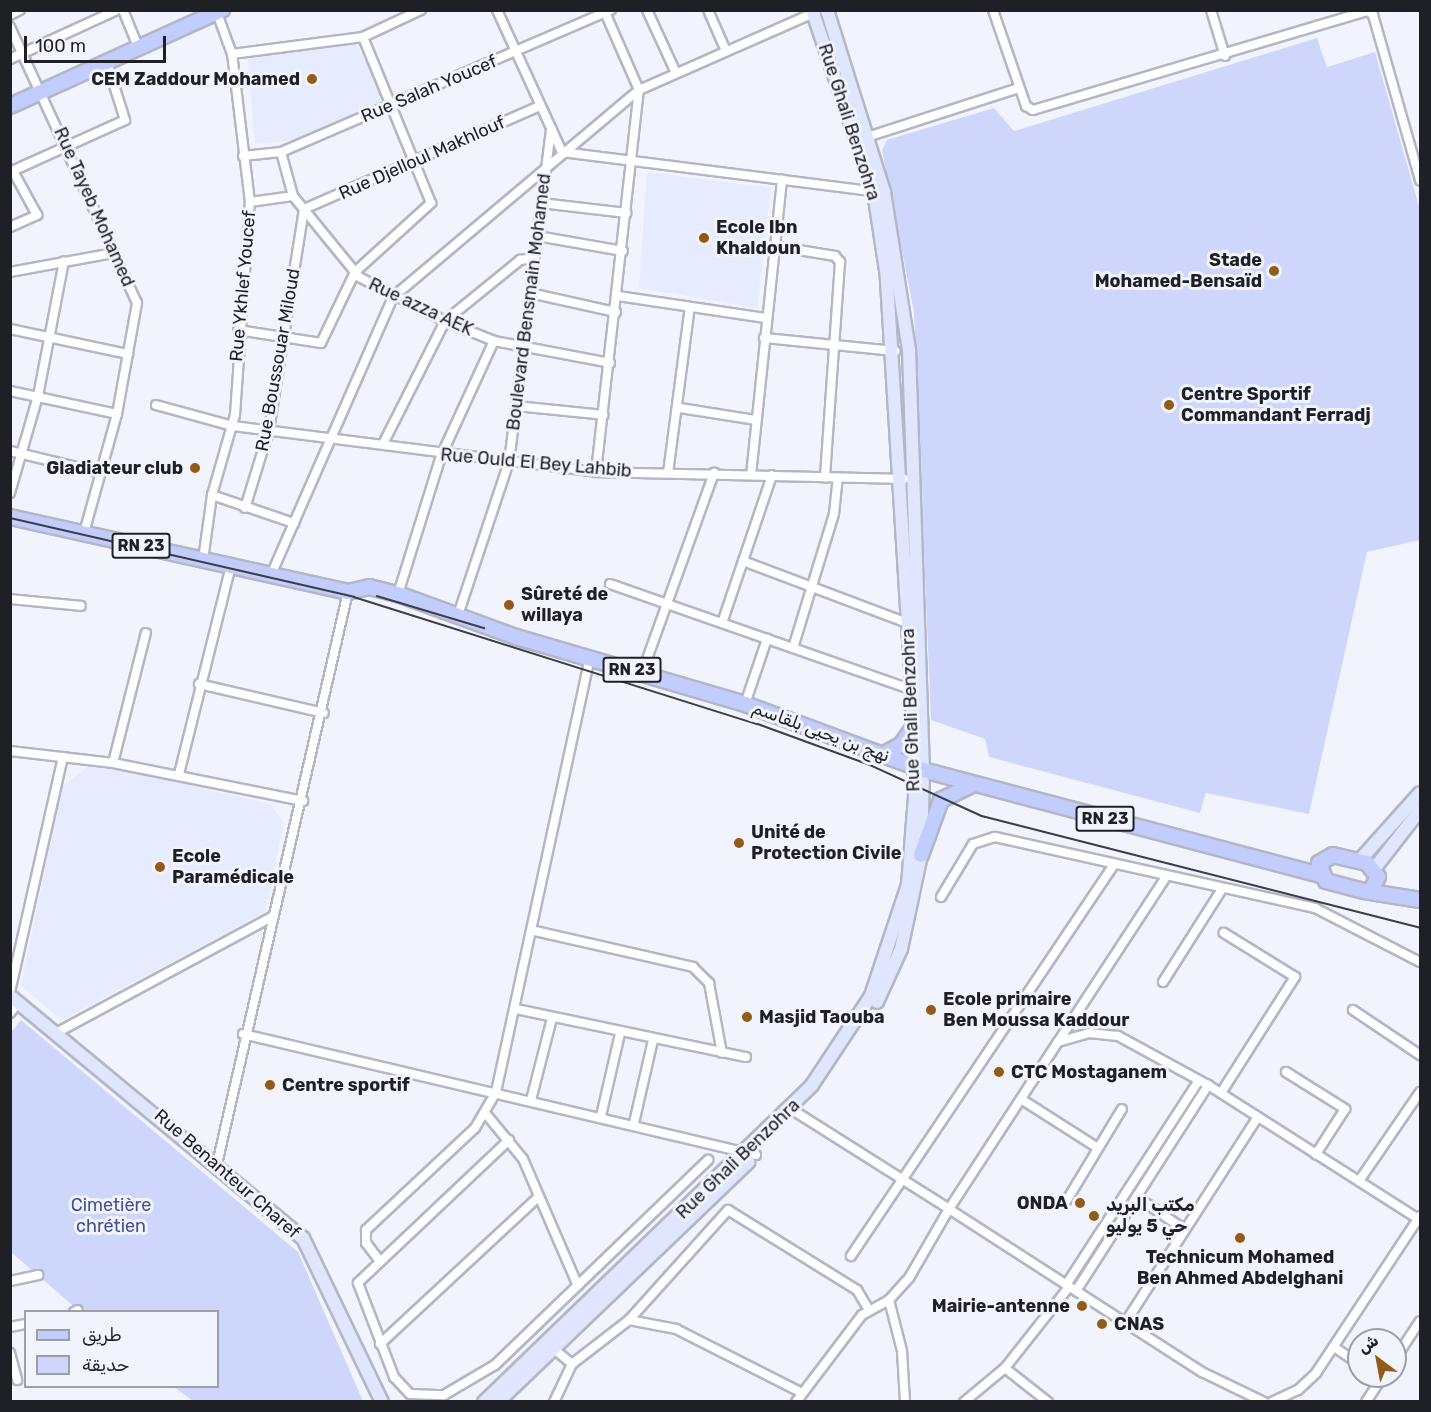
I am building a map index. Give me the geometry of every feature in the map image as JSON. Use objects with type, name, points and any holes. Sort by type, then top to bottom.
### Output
[{"type":"main road","name":"Rue Ghali Benzohra","points":[[795,1111],[862,1014],[891,949],[911,862],[918,768],[913,728],[916,692],[907,623],[909,350],[867,136],[827,10]]},
{"type":"main road","name":"Rue Ghali Benzohra","points":[[498,1401],[555,1350],[795,1111],[849,1048],[887,983],[910,918],[921,855],[908,480],[896,351],[879,192],[814,11]]},
{"type":"main road","points":[[10,106],[220,12]]},
{"type":"main road","name":"RN 23","points":[[10,517],[271,575],[337,581],[348,592]]},
{"type":"main road","name":"نهج بن يحيى بلقاسم","points":[[348,592],[369,587],[398,594],[459,612],[516,637],[746,704],[918,768],[974,785],[1371,890]]},
{"type":"main road","points":[[882,755],[900,745],[913,728]]},
{"type":"main road","points":[[921,855],[941,800],[974,785]]},
{"type":"main road","points":[[1359,861],[1420,793]]},
{"type":"main road","points":[[1420,810],[1376,873],[1371,890],[1420,900]]},
{"type":"main road","points":[[1297,869],[1334,855],[1359,861],[1401,895]]},
{"type":"main road","points":[[1320,875],[1322,859]]},
{"type":"main road","name":"Rue Benanteur Charef","points":[[13,997],[217,1164],[303,1238],[382,1401]]},
{"type":"main road","name":"Rue Ghali Benzohra","points":[[484,1401],[752,1153]]},
{"type":"street","points":[[10,15],[20,10]]},
{"type":"street","points":[[10,59],[117,10]]},
{"type":"street","points":[[123,10],[139,49]]},
{"type":"street","points":[[232,54],[363,37],[421,10]]},
{"type":"street","name":"Boulevard Bensmain Mohamed","points":[[497,10],[562,152],[879,192]]},
{"type":"street","points":[[647,10],[676,73]]},
{"type":"street","points":[[708,10],[726,51]]},
{"type":"street","points":[[993,10],[1019,88],[1033,110],[1225,56],[1367,11],[1373,15],[1420,180]]},
{"type":"street","points":[[1210,10],[1225,56]]},
{"type":"street","points":[[596,472],[618,296],[639,90],[607,11]]},
{"type":"street","name":"Rue Salah Youcef","points":[[243,156],[281,152],[517,52],[607,11]]},
{"type":"street","points":[[271,575],[330,436],[393,297],[562,152],[639,90],[814,11]]},
{"type":"street","name":"Rue Ykhlef Youcef","points":[[203,560],[212,495],[233,426],[238,330],[250,202],[232,54],[220,12]]},
{"type":"street","name":"Rue Tayeb Mohamed","points":[[10,27],[67,146],[137,303],[117,414],[97,472],[84,533]]},
{"type":"street","points":[[238,330],[283,339],[323,341],[355,272],[431,203],[387,107],[363,37]]},
{"type":"street","points":[[10,227],[37,215],[12,171],[127,118],[107,63]]},
{"type":"street","points":[[867,136],[1019,88]]},
{"type":"street","name":"Rue Djelloul Makhlouf","points":[[304,210],[413,164],[540,106]]},
{"type":"street","name":"Boulevard Bensmain Mohamed","points":[[459,612],[509,462],[520,346],[530,293],[551,129]]},
{"type":"street","points":[[250,202],[292,196],[281,152]]},
{"type":"street","points":[[751,475],[765,318],[782,180]]},
{"type":"street","name":"Rue azza AEK","points":[[292,196],[355,272],[393,297],[494,341],[610,363]]},
{"type":"street","points":[[542,203],[626,213]]},
{"type":"street","name":"Rue Boussouar Miloud","points":[[245,508],[269,430],[304,210]]},
{"type":"street","points":[[537,236],[622,251]]},
{"type":"street","points":[[774,246],[839,258],[836,345],[825,477]]},
{"type":"street","points":[[10,272],[114,253]]},
{"type":"street","points":[[383,444],[445,321],[520,260],[534,258]]},
{"type":"street","points":[[10,493],[14,452],[38,396],[64,261]]},
{"type":"street","points":[[530,293],[616,312]]},
{"type":"street","points":[[618,296],[765,318]]},
{"type":"street","points":[[668,472],[680,408],[690,307]]},
{"type":"street","points":[[10,329],[128,354]]},
{"type":"street","points":[[764,338],[896,351]]},
{"type":"street","points":[[398,594],[441,456],[494,341]]},
{"type":"street","points":[[10,391],[117,414]]},
{"type":"street","name":"Rue Ould El Bey Lahbib","points":[[156,405],[233,426],[330,436],[441,456],[596,472],[714,473],[908,480]]},
{"type":"street","points":[[516,406],[604,415]]},
{"type":"street","points":[[680,408],[756,420]]},
{"type":"street","points":[[14,452],[97,472]]},
{"type":"street","points":[[642,673],[714,473]]},
{"type":"street","points":[[722,623],[772,475]]},
{"type":"street","points":[[793,648],[834,514],[838,477]]},
{"type":"street","points":[[212,495],[294,523]]},
{"type":"street","points":[[743,561],[907,623]]},
{"type":"street","points":[[179,774],[199,684],[231,566]]},
{"type":"street","points":[[610,584],[916,692]]},
{"type":"street","points":[[217,1164],[243,1034],[324,713],[348,592]]},
{"type":"street","points":[[10,599],[81,606]]},
{"type":"street","points":[[113,763],[146,633]]},
{"type":"street","points":[[746,704],[767,639]]},
{"type":"street","points":[[379,1260],[366,1243],[366,1230],[486,1114],[496,1092],[535,931],[590,657]]},
{"type":"street","points":[[199,684],[324,713]]},
{"type":"street","points":[[10,751],[113,763],[179,774],[303,801]]},
{"type":"street","points":[[10,1013],[63,757]]},
{"type":"street","points":[[941,897],[970,848],[986,837],[1315,908],[1420,962]]},
{"type":"street","points":[[851,1256],[1113,866]]},
{"type":"street","points":[[796,1401],[869,1310],[889,1300],[1166,877]]},
{"type":"street","points":[[1163,982],[1222,889]]},
{"type":"street","points":[[58,1032],[272,917]]},
{"type":"street","points":[[535,931],[693,967],[710,983],[722,1053]]},
{"type":"street","points":[[1221,1093],[1295,977],[1224,933]]},
{"type":"street","points":[[516,1009],[620,1034],[746,1057]]},
{"type":"street","points":[[1353,1010],[1420,1055]]},
{"type":"street","points":[[531,1100],[552,1018]]},
{"type":"street","points":[[1058,1042],[1089,1033],[1119,1036],[1208,1085],[1420,1218],[1334,1347],[1298,1390],[1272,1401]]},
{"type":"street","points":[[243,1034],[634,1123],[752,1153]]},
{"type":"street","points":[[601,1116],[620,1034]]},
{"type":"street","points":[[634,1123],[653,1040]]},
{"type":"street","points":[[1286,1072],[1345,1109],[1316,1154]]},
{"type":"street","points":[[1071,1288],[1198,1080]]},
{"type":"street","points":[[968,1400],[1005,1368],[1071,1288],[1137,1197],[1208,1085]]},
{"type":"street","points":[[1359,1181],[1420,1092]]},
{"type":"street","points":[[1021,1099],[1098,1148]]},
{"type":"street","points":[[1067,1200],[1122,1109]]},
{"type":"street","points":[[795,1111],[1125,1323],[1258,1401]]},
{"type":"street","points":[[486,1114],[523,1159],[537,1198],[578,1286]]},
{"type":"street","points":[[1125,1323],[1258,1117]]},
{"type":"street","points":[[509,1140],[379,1260],[357,1289],[394,1377],[410,1394],[444,1395],[495,1365],[708,1160]]},
{"type":"street","points":[[1137,1197],[1185,1230]]},
{"type":"street","points":[[380,1344],[537,1198]]},
{"type":"street","points":[[554,1401],[572,1364],[629,1320],[728,1210],[856,1290],[869,1310]]},
{"type":"street","points":[[10,1281],[38,1275]]},
{"type":"street","points":[[889,1300],[902,1351],[905,1401]]},
{"type":"street","points":[[629,1320],[676,1329],[802,1393]]},
{"type":"street","points":[[1407,1341],[1420,1322]]},
{"type":"street","points":[[1334,1347],[1347,1356]]},
{"type":"street","points":[[555,1350],[572,1364]]},
{"type":"street","points":[[10,1353],[17,1380]]},
{"type":"street","points":[[1005,1368],[1048,1401]]},
{"type":"street","points":[[1366,1401],[1374,1388]]},
{"type":"shaded area","name":"CEM Zaddour Mohamed","points":[[356,43],[385,99],[296,140],[255,144],[248,59]]},
{"type":"shaded area","name":"Ecole Ibn Khaldoun","points":[[647,172],[771,188],[757,308],[639,288]]},
{"type":"shaded area","name":"Ecole Paramédicale","points":[[87,767],[128,771],[270,804],[284,823],[265,912],[62,1020],[21,986],[62,787]]},
{"type":"green space","name":"Centre Sportif Commandant Ferradj","points":[[1317,38],[1327,67],[1375,52],[1420,210],[1420,540],[1367,552],[1309,814],[1206,793],[1200,813],[989,757],[985,739],[931,720],[914,312],[882,150],[887,140],[994,108],[1014,131]]},
{"type":"green space","name":"Cimetière chrétien","points":[[21,1020],[298,1252],[363,1401],[193,1401],[175,1388],[219,1388],[219,1310],[78,1310],[11,1252],[10,1034]]},
{"type":"tram line","points":[[10,518],[354,597],[758,724],[870,765],[982,816],[1420,928]]},
{"type":"tram line","points":[[377,596],[484,628]]},
{"type":"place","name":"CEM Zaddour Mohamed","points":[[312,79]]},
{"type":"place","name":"Ecole Ibn Khaldoun","points":[[704,238]]},
{"type":"place","name":"Stade Mohamed-Bensaïd","points":[[1274,271]]},
{"type":"place","name":"Centre Sportif Commandant Ferradj","points":[[1169,405]]},
{"type":"place","name":"Gladiateur club","points":[[195,468]]},
{"type":"place","name":"Sûreté de willaya","points":[[509,605]]},
{"type":"place","name":"Unité de Protection Civile","points":[[739,843]]},
{"type":"place","name":"Ecole Paramédicale","points":[[160,867]]},
{"type":"place","name":"Ecole primaire Ben Moussa Kaddour","points":[[931,1010]]},
{"type":"place","name":"Masjid Taouba","points":[[747,1017]]},
{"type":"place","name":"CTC Mostaganem","points":[[999,1072]]},
{"type":"place","name":"Centre sportif","points":[[270,1085]]},
{"type":"place","name":"ONDA","points":[[1080,1203]]},
{"type":"place","name":"مكتب البريد حي 5 يوليو","points":[[1094,1216]]},
{"type":"place","name":"Technicum Mohamed Ben Ahmed Abdelghani","points":[[1240,1238]]},
{"type":"place","name":"Mairie-antenne","points":[[1082,1306]]},
{"type":"place","name":"CNAS","points":[[1102,1324]]}]
